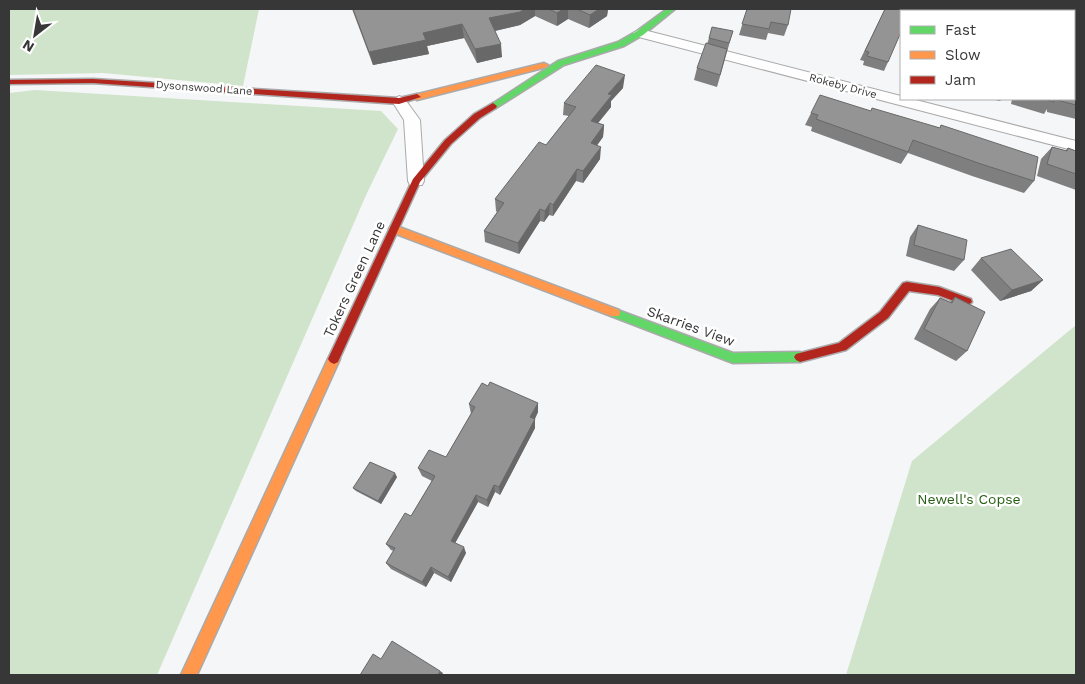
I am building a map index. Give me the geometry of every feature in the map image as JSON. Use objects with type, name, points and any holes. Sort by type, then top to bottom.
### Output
[{"type":"street","name":"Tokers Green Lane","points":[[189,675],[416,181],[448,142],[477,116],[560,63],[621,44],[640,33],[671,9]]},
{"type":"street","name":"Rokeby Drive","points":[[640,33],[900,99]]},
{"type":"street","name":"Dysonswood Lane","points":[[9,82],[93,80],[399,101],[539,65],[560,63]]},
{"type":"street","name":"Rokeby Drive","points":[[904,100],[1076,146]]},
{"type":"street","points":[[399,101],[412,120],[416,181]]},
{"type":"street","name":"Skarries View","points":[[394,228],[733,358],[794,358],[842,347],[884,315],[907,286],[938,291],[967,302]]},
{"type":"green space","points":[[9,9],[259,9],[243,86],[103,73],[9,75]]},
{"type":"green space","points":[[35,90],[381,111],[398,129],[367,193],[157,675],[9,675],[9,93]]},
{"type":"green space","name":"Newell's Copse","points":[[1076,325],[1076,675],[846,675],[912,461]]},
{"type":"building","points":[[353,9],[525,9],[520,12],[489,18],[501,44],[475,49],[462,24],[423,33],[426,40],[369,52]]},
{"type":"building","points":[[549,9],[563,9],[557,13]]},
{"type":"building","points":[[577,9],[599,9],[590,15]]},
{"type":"building","points":[[747,9],[791,9],[788,25],[771,22],[769,29],[742,24]]},
{"type":"building","points":[[885,9],[911,10],[900,10],[900,34],[888,62],[867,56],[869,52],[865,51]]},
{"type":"building","points":[[1076,9],[1076,39],[1075,10],[952,10]]},
{"type":"building","points":[[712,27],[733,31],[729,43],[709,38]]},
{"type":"building","points":[[706,43],[727,49],[720,75],[697,68]]},
{"type":"building","points":[[596,65],[625,75],[608,94],[612,95],[591,121],[604,125],[591,143],[601,147],[583,171],[577,169],[553,205],[550,203],[545,211],[540,209],[518,243],[484,231],[504,203],[495,199],[539,142],[546,145],[576,107],[564,103]]},
{"type":"building","points":[[1075,84],[1076,85],[1076,105],[1057,100],[1075,100]]},
{"type":"building","points":[[820,95],[871,111],[872,108],[940,128],[941,125],[1038,157],[1034,181],[913,140],[908,152],[816,119],[818,115],[811,113]]},
{"type":"building","points":[[1052,147],[1067,151],[1068,148],[1076,151],[1076,174],[1047,164]]},
{"type":"building","points":[[918,225],[967,240],[964,260],[914,245]]},
{"type":"building","points":[[1011,249],[1043,280],[1012,290],[981,258]]},
{"type":"building","points":[[955,297],[985,312],[967,351],[924,329],[940,298],[952,303]]},
{"type":"building","points":[[490,382],[538,403],[530,417],[535,419],[499,487],[494,485],[487,500],[476,495],[451,541],[464,547],[448,577],[431,567],[422,582],[386,563],[395,548],[386,544],[405,513],[411,516],[435,476],[418,468],[429,450],[446,457],[475,407],[469,404],[482,383],[488,386]]},
{"type":"building","points":[[370,462],[395,473],[378,501],[353,488]]},
{"type":"building","points":[[392,641],[440,671],[438,675],[360,675],[373,654],[381,659]]},
{"type":"traffic: fast","points":[[493,106],[561,63],[621,44],[640,33],[671,9]]},
{"type":"traffic: fast","points":[[615,313],[733,358],[800,357]]},
{"type":"traffic: slow","points":[[417,97],[544,65]]},
{"type":"traffic: slow","points":[[394,229],[615,313]]},
{"type":"traffic: slow","points":[[189,675],[334,359]]},
{"type":"traffic: jam","points":[[9,82],[93,81],[399,101],[417,97]]},
{"type":"traffic: jam","points":[[334,359],[416,181],[448,142],[477,116],[493,106]]},
{"type":"traffic: jam","points":[[800,357],[842,347],[884,315],[907,286],[939,291],[967,302]]}]
